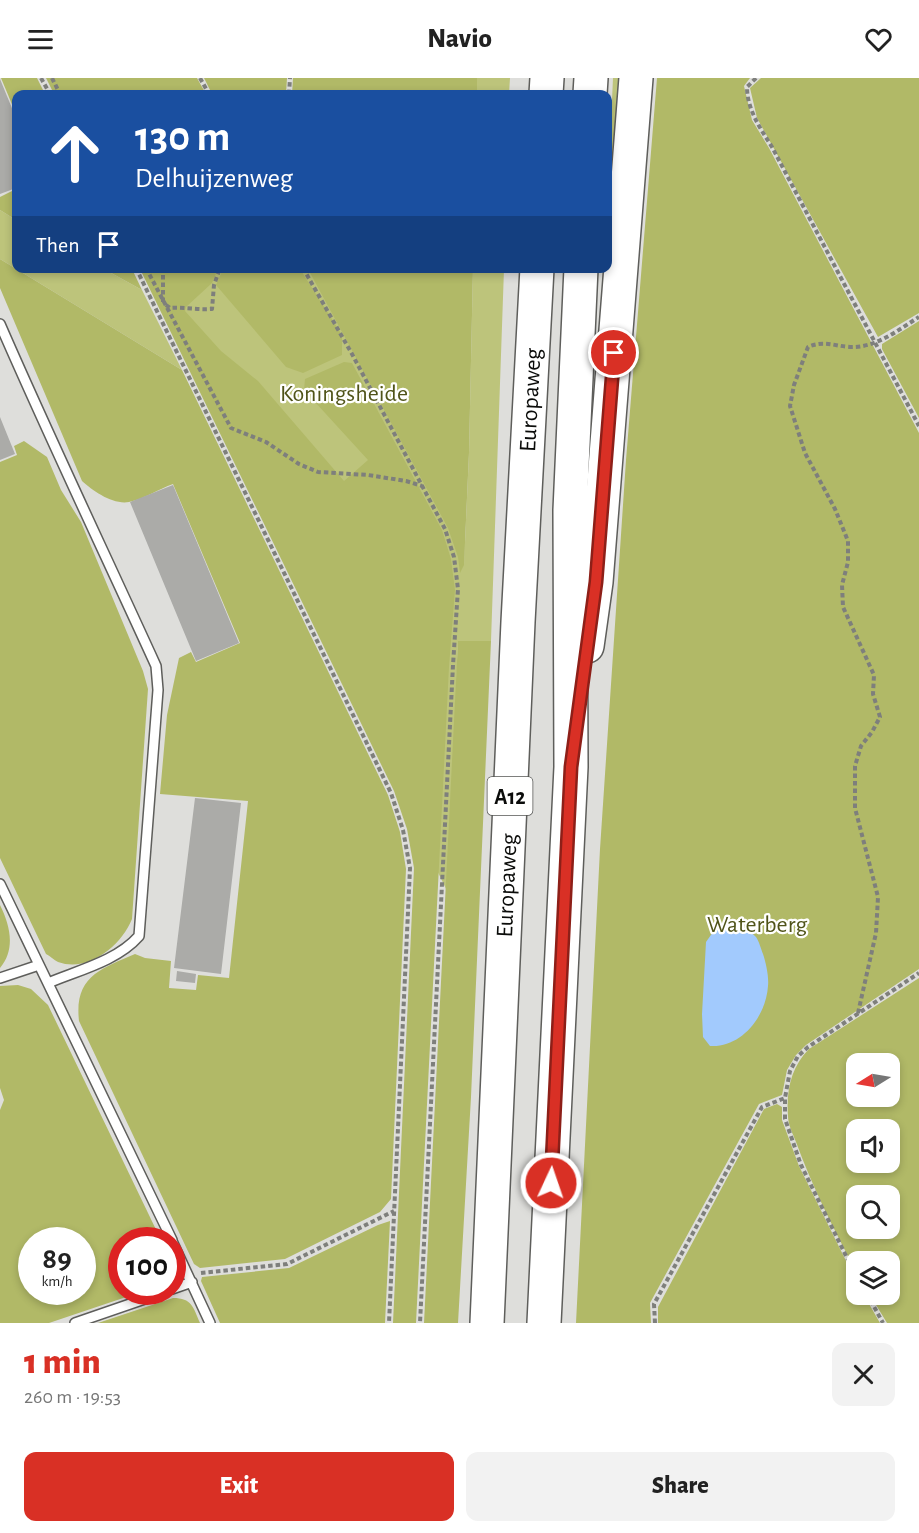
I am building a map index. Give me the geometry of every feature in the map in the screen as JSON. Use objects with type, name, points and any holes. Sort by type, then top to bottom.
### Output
[{"type":"highway","points":[[571,767],[596,582],[636,78]]},
{"type":"highway","name":"Europaweg","points":[[487,1323],[537,273]]},
{"type":"highway","name":"Europaweg","points":[[544,1323],[571,767],[570,510],[581,273]]},
{"type":"lane","points":[[0,324],[156,666],[158,690],[139,936],[132,944],[112,957],[48,983]]},
{"type":"lane","points":[[0,884],[165,1227]]},
{"type":"lane","points":[[0,978],[39,965]]},
{"type":"lane","points":[[186,1270],[210,1323]]},
{"type":"lane","points":[[186,1280],[190,1278]]},
{"type":"lane","points":[[75,1323],[127,1305]]},
{"type":"path","points":[[52,78],[58,89]]},
{"type":"path","points":[[57,78],[58,89]]},
{"type":"path","points":[[756,78],[747,87],[755,119],[772,147],[919,426]]},
{"type":"path","points":[[138,273],[391,793],[403,831],[410,868],[389,1323]]},
{"type":"path","points":[[148,273],[231,428],[266,442],[299,464],[318,472],[368,475],[406,481],[423,487]]},
{"type":"path","points":[[163,303],[164,273]]},
{"type":"path","points":[[163,303],[170,308],[212,309],[214,285],[218,273]]},
{"type":"path","points":[[306,273],[352,354],[445,529],[454,557],[458,589],[420,1323]]},
{"type":"path","points":[[858,1013],[876,933],[878,897],[855,808],[855,766],[861,746],[880,717],[873,694],[874,675],[843,607],[842,585],[848,562],[848,542],[835,509],[805,453],[790,406],[794,385],[808,347],[822,342],[850,347],[876,343],[919,318]]},
{"type":"path","points":[[846,1256],[801,1165],[785,1119],[784,1098],[790,1071],[798,1056],[808,1047],[919,973]]},
{"type":"path","points":[[655,1323],[654,1304],[762,1107],[784,1098]]},
{"type":"path","points":[[190,1278],[287,1264],[394,1210]]},
{"type":"path","points":[[873,1305],[883,1323]]},
{"type":"green space","points":[[1,78],[37,78],[43,90],[12,90],[12,104]]},
{"type":"green space","points":[[46,78],[197,78],[204,90],[52,90]]},
{"type":"green space","points":[[204,78],[287,78],[286,90],[210,90]]},
{"type":"green space","points":[[293,78],[477,78],[477,90],[292,90]]},
{"type":"green space","points":[[477,78],[510,78],[509,90],[477,90]]},
{"type":"green space","points":[[613,78],[621,78],[612,173]]},
{"type":"green space","name":"Waterberg","points":[[657,78],[750,78],[744,86],[752,120],[769,148],[919,433],[919,969],[806,1045],[796,1055],[787,1070],[782,1095],[759,1104],[650,1303],[651,1323],[576,1323],[600,849],[626,460]]},
{"type":"green space","points":[[761,78],[919,78],[919,313],[878,337],[757,118],[750,88]]},
{"type":"green space","points":[[12,191],[12,218],[0,210],[0,197]]},
{"type":"green space","points":[[0,210],[12,218],[12,266],[0,259]]},
{"type":"green space","points":[[0,259],[12,266],[12,273],[23,273],[182,370],[388,795],[400,832],[406,869],[391,1199],[380,1212],[285,1259],[200,1268],[194,1264],[186,1247],[186,1227],[176,1227],[79,1021],[79,1006],[85,984],[101,970],[135,954],[145,958],[171,961],[169,988],[196,990],[198,975],[229,978],[248,801],[160,794],[167,715],[179,658],[191,652],[196,662],[240,643],[173,484],[140,499],[123,502],[104,496],[82,481],[0,288]]},
{"type":"green space","points":[[23,273],[111,273],[142,290],[182,370]]},
{"type":"green space","points":[[111,273],[134,273],[142,290]]},
{"type":"green space","points":[[142,273],[216,273],[212,283],[186,307],[185,311],[221,351],[258,381],[344,481],[368,460],[304,390],[305,379],[344,362],[352,363],[442,530],[451,559],[455,590],[449,667],[416,1323],[393,1323],[414,868],[407,829],[394,791]]},
{"type":"green space","name":"Koningsheide","points":[[146,273],[472,273],[464,565],[473,273],[504,273],[491,641],[458,641],[449,895]]},
{"type":"green space","points":[[221,273],[303,273],[342,335],[342,355],[303,373],[286,367],[216,285]]},
{"type":"green space","points":[[310,273],[473,273],[469,453],[464,565],[460,573],[458,557],[448,528]]},
{"type":"green space","points":[[919,321],[919,418],[882,349],[882,344]]},
{"type":"green space","points":[[24,441],[47,457],[61,490],[81,522],[143,671],[148,689],[132,919],[120,939],[112,947],[102,955],[81,964],[58,962],[46,954],[0,858],[0,462],[17,455],[14,446]]},
{"type":"green space","points":[[458,641],[491,641],[471,1097],[458,1323],[424,1323]]},
{"type":"green space","points":[[0,905],[9,929],[10,945],[0,968]]},
{"type":"green space","points":[[919,978],[919,1323],[887,1323],[876,1305],[900,1305],[900,1251],[846,1251],[802,1158],[789,1123],[788,1098],[791,1080],[809,1049]]},
{"type":"green space","points":[[18,985],[31,989],[48,1005],[155,1227],[108,1227],[108,1303],[49,1323],[0,1323],[0,1110],[4,1100],[0,1088],[0,986]]},
{"type":"green space","points":[[777,1104],[782,1107],[782,1120],[799,1166],[846,1261],[846,1305],[870,1305],[880,1323],[658,1323],[658,1307],[764,1109]]},
{"type":"green space","points":[[390,1221],[385,1323],[220,1323],[201,1281],[202,1277],[289,1268]]},
{"type":"green space","points":[[186,1301],[191,1304],[200,1323],[98,1323],[152,1305],[186,1305]]},
{"type":"water","points":[[726,926],[746,930],[756,937],[768,974],[768,986],[762,1009],[750,1028],[732,1042],[710,1046],[703,1037],[702,1014],[706,942],[713,932]]},
{"type":"building","points":[[0,79],[12,108],[12,190],[0,194]]},
{"type":"building","points":[[0,417],[15,454],[0,460]]},
{"type":"building","points":[[173,485],[239,643],[196,661],[130,502]]},
{"type":"building","points":[[195,798],[241,803],[221,974],[174,968]]},
{"type":"building","points":[[177,971],[196,974],[195,983],[176,981]]},
{"type":"route","points":[[551,1183],[571,767],[596,582],[614,353]]}]
